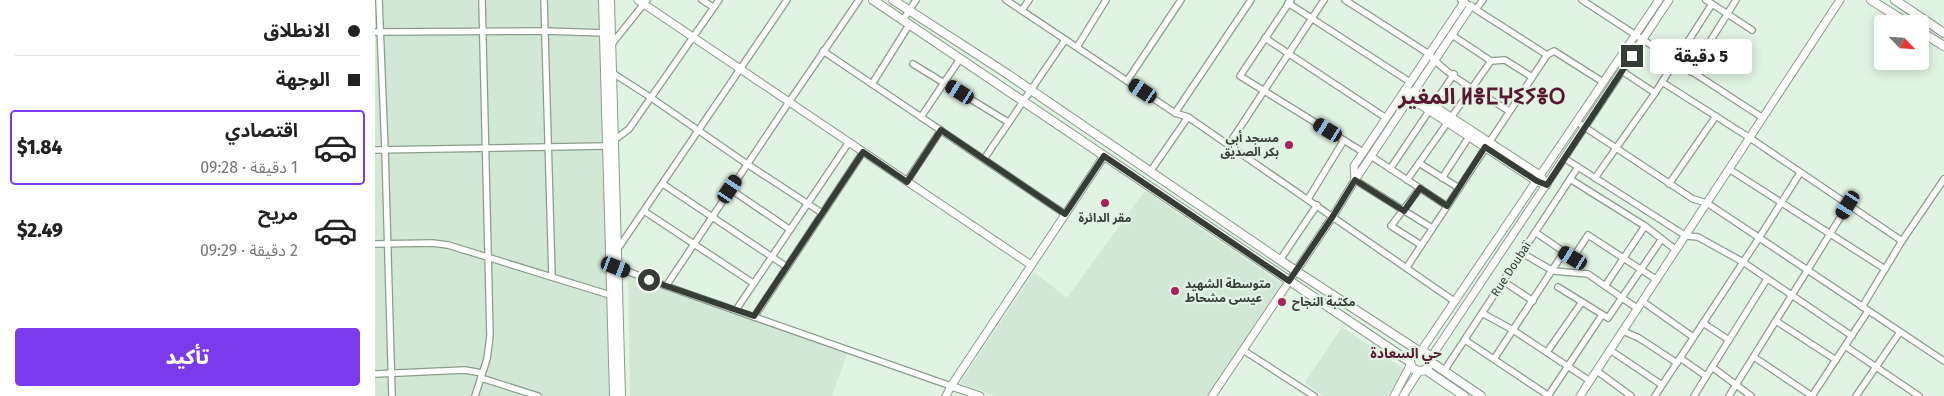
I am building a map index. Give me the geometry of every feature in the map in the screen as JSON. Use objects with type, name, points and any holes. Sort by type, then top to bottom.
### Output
[{"type":"main road","points":[[603,0],[610,144],[613,266],[621,396]]},
{"type":"main road","points":[[610,0],[610,144]]},
{"type":"main road","points":[[873,0],[1410,363],[1414,369],[1423,371],[1464,396]]},
{"type":"main road","points":[[893,0],[1031,90],[1296,271],[1420,351],[1428,354],[1430,361],[1481,396]]},
{"type":"main road","points":[[1871,0],[1895,15]]},
{"type":"main road","points":[[1898,1],[1944,33]]},
{"type":"main road","points":[[1929,37],[1944,46]]},
{"type":"main road","points":[[613,266],[610,295],[614,396]]},
{"type":"main road","points":[[1410,363],[1412,356],[1420,351]]},
{"type":"main road","points":[[1423,371],[1430,361]]},
{"type":"street","points":[[379,0],[377,32],[385,150],[392,396]]},
{"type":"street","points":[[475,396],[488,352],[490,336],[482,0]]},
{"type":"street","points":[[544,0],[551,277]]},
{"type":"street","points":[[702,0],[713,7]]},
{"type":"street","points":[[375,150],[610,144],[627,132],[719,0]]},
{"type":"street","points":[[613,253],[663,184],[787,0]]},
{"type":"street","points":[[666,286],[859,0]]},
{"type":"street","points":[[872,84],[906,22],[909,11],[917,0]]},
{"type":"street","points":[[1006,0],[1175,113],[1188,117],[1229,144],[1454,301]]},
{"type":"street","points":[[1022,10],[1029,0]]},
{"type":"street","points":[[1077,47],[1106,0]]},
{"type":"street","points":[[1127,81],[1181,0]]},
{"type":"street","points":[[1175,113],[1251,0]]},
{"type":"street","points":[[1229,144],[1324,0]]},
{"type":"street","points":[[1345,0],[1429,54],[1435,61],[1509,111]]},
{"type":"street","points":[[1212,396],[1452,35],[1483,0]]},
{"type":"street","points":[[1420,351],[1659,0]]},
{"type":"street","points":[[1430,361],[1669,0]]},
{"type":"street","points":[[1691,72],[1736,0]]},
{"type":"street","points":[[1581,396],[1840,0]]},
{"type":"street","points":[[611,46],[643,1],[740,69],[1031,265]]},
{"type":"street","points":[[1355,180],[1354,166],[1462,1],[1547,55]]},
{"type":"street","points":[[1585,1],[1674,62],[1763,118]]},
{"type":"street","points":[[1363,152],[1240,76],[1289,2],[1410,82]]},
{"type":"street","points":[[1595,178],[1662,82],[1709,2],[1752,30]]},
{"type":"street","points":[[377,32],[545,31],[604,33]]},
{"type":"street","points":[[1452,35],[1491,61],[1505,60],[1532,77]]},
{"type":"street","points":[[1265,38],[1386,118]]},
{"type":"street","points":[[984,159],[1065,40]]},
{"type":"street","points":[[1407,267],[1547,55],[1554,51],[1603,82]]},
{"type":"street","points":[[823,52],[1065,214]]},
{"type":"street","points":[[921,117],[960,59]]},
{"type":"street","points":[[1407,180],[1491,61]]},
{"type":"street","points":[[913,64],[1008,122]]},
{"type":"street","points":[[1622,71],[1655,92]]},
{"type":"street","points":[[611,72],[822,213]]},
{"type":"street","points":[[1390,169],[1454,74]]},
{"type":"street","points":[[1662,82],[1902,241]]},
{"type":"street","points":[[1405,90],[1547,185]]},
{"type":"street","points":[[1669,184],[1715,116]]},
{"type":"street","points":[[1151,172],[1188,117]]},
{"type":"street","points":[[1450,120],[1469,137],[1487,144]]},
{"type":"street","points":[[1577,122],[1693,200],[1707,203],[1944,361]]},
{"type":"street","points":[[907,182],[941,130]]},
{"type":"street","points":[[1442,178],[1469,137]]},
{"type":"street","points":[[1308,199],[1345,140]]},
{"type":"street","points":[[736,310],[849,142]]},
{"type":"street","points":[[754,316],[863,152]]},
{"type":"street","points":[[946,396],[1104,156]]},
{"type":"street","points":[[1371,156],[1447,206]]},
{"type":"street","points":[[1564,158],[1685,236],[1698,237],[1743,262],[1852,336]]},
{"type":"street","points":[[1419,163],[1459,188]]},
{"type":"street","name":"Rue Doubaï","points":[[1444,371],[1578,167]]},
{"type":"street","points":[[1729,169],[1885,269]]},
{"type":"street","points":[[1656,396],[1800,173]]},
{"type":"street","points":[[1570,179],[1645,226],[1676,250]]},
{"type":"street","points":[[1862,307],[1902,241],[1944,179]]},
{"type":"street","points":[[1355,180],[1432,228]]},
{"type":"street","points":[[663,184],[787,266]]},
{"type":"street","points":[[1420,188],[1391,226],[1421,245]]},
{"type":"street","points":[[730,189],[789,229]]},
{"type":"street","points":[[1280,260],[1317,205]]},
{"type":"street","points":[[1729,396],[1848,205]]},
{"type":"street","points":[[644,211],[753,283]]},
{"type":"street","points":[[1605,286],[1645,226]]},
{"type":"street","points":[[1535,232],[1573,258],[1588,235],[1657,280]]},
{"type":"street","points":[[1558,287],[1608,318],[1661,240]]},
{"type":"street","points":[[375,244],[440,244],[610,295]]},
{"type":"street","points":[[1494,360],[1564,252]]},
{"type":"street","points":[[1522,253],[1553,270],[1588,274],[1638,309]]},
{"type":"street","points":[[613,266],[980,396]]},
{"type":"street","points":[[1694,396],[1767,279]]},
{"type":"street","points":[[1503,281],[1533,301]]},
{"type":"street","points":[[1643,301],[1693,337]]},
{"type":"street","points":[[1547,352],[1582,302]]},
{"type":"street","points":[[1754,357],[1812,396],[1868,311]]},
{"type":"street","points":[[1482,313],[1513,330],[1591,381]]},
{"type":"street","points":[[1465,340],[1549,396],[1602,315]]},
{"type":"street","points":[[1776,321],[1836,360]]},
{"type":"street","points":[[1703,323],[1729,340]]},
{"type":"street","points":[[1623,331],[1707,376]]},
{"type":"street","points":[[1856,396],[1901,332]]},
{"type":"street","points":[[1845,346],[1915,395]]},
{"type":"street","points":[[1243,350],[1313,396]]},
{"type":"street","points":[[1610,350],[1662,385]]},
{"type":"street","points":[[1394,396],[1410,363]]},
{"type":"street","points":[[1712,367],[1751,396]]},
{"type":"street","points":[[375,374],[465,370],[538,396]]},
{"type":"street","points":[[1403,396],[1423,371]]},
{"type":"street","points":[[1597,371],[1631,396]]},
{"type":"shaded area","points":[[375,0],[599,0],[609,396],[375,396]]},
{"type":"shaded area","name":"متوسطة الشهيد عيسى مشحاط","points":[[1145,191],[1282,284],[1207,396],[995,396],[960,383],[1034,272],[1067,298]]},
{"type":"shaded area","points":[[628,276],[847,354],[832,396],[630,396]]},
{"type":"shaded area","points":[[1342,327],[1405,370],[1387,396],[1323,396],[1305,382]]},
{"type":"place","name":"مسجد أبي بكر الصديق","points":[[1289,145]]},
{"type":"place","name":"مقر الدائرة","points":[[1105,203]]},
{"type":"place","name":"متوسطة الشهيد عيسى مشحاط","points":[[1175,291]]},
{"type":"place","name":"مكتبة النجاح","points":[[1282,302]]},
{"type":"district","name":"المغير ⵍⴻⵎⵖⵉⵢⴻⵔ","points":[[1482,96]]},
{"type":"district","name":"حي السعادة","points":[[1406,353]]},
{"type":"route","points":[[649,280],[754,316],[863,152],[907,182],[941,130],[1065,214],[1104,156],[1289,281],[1355,180],[1404,211],[1420,188],[1447,206],[1485,147],[1537,181],[1547,185],[1632,56]]}]
